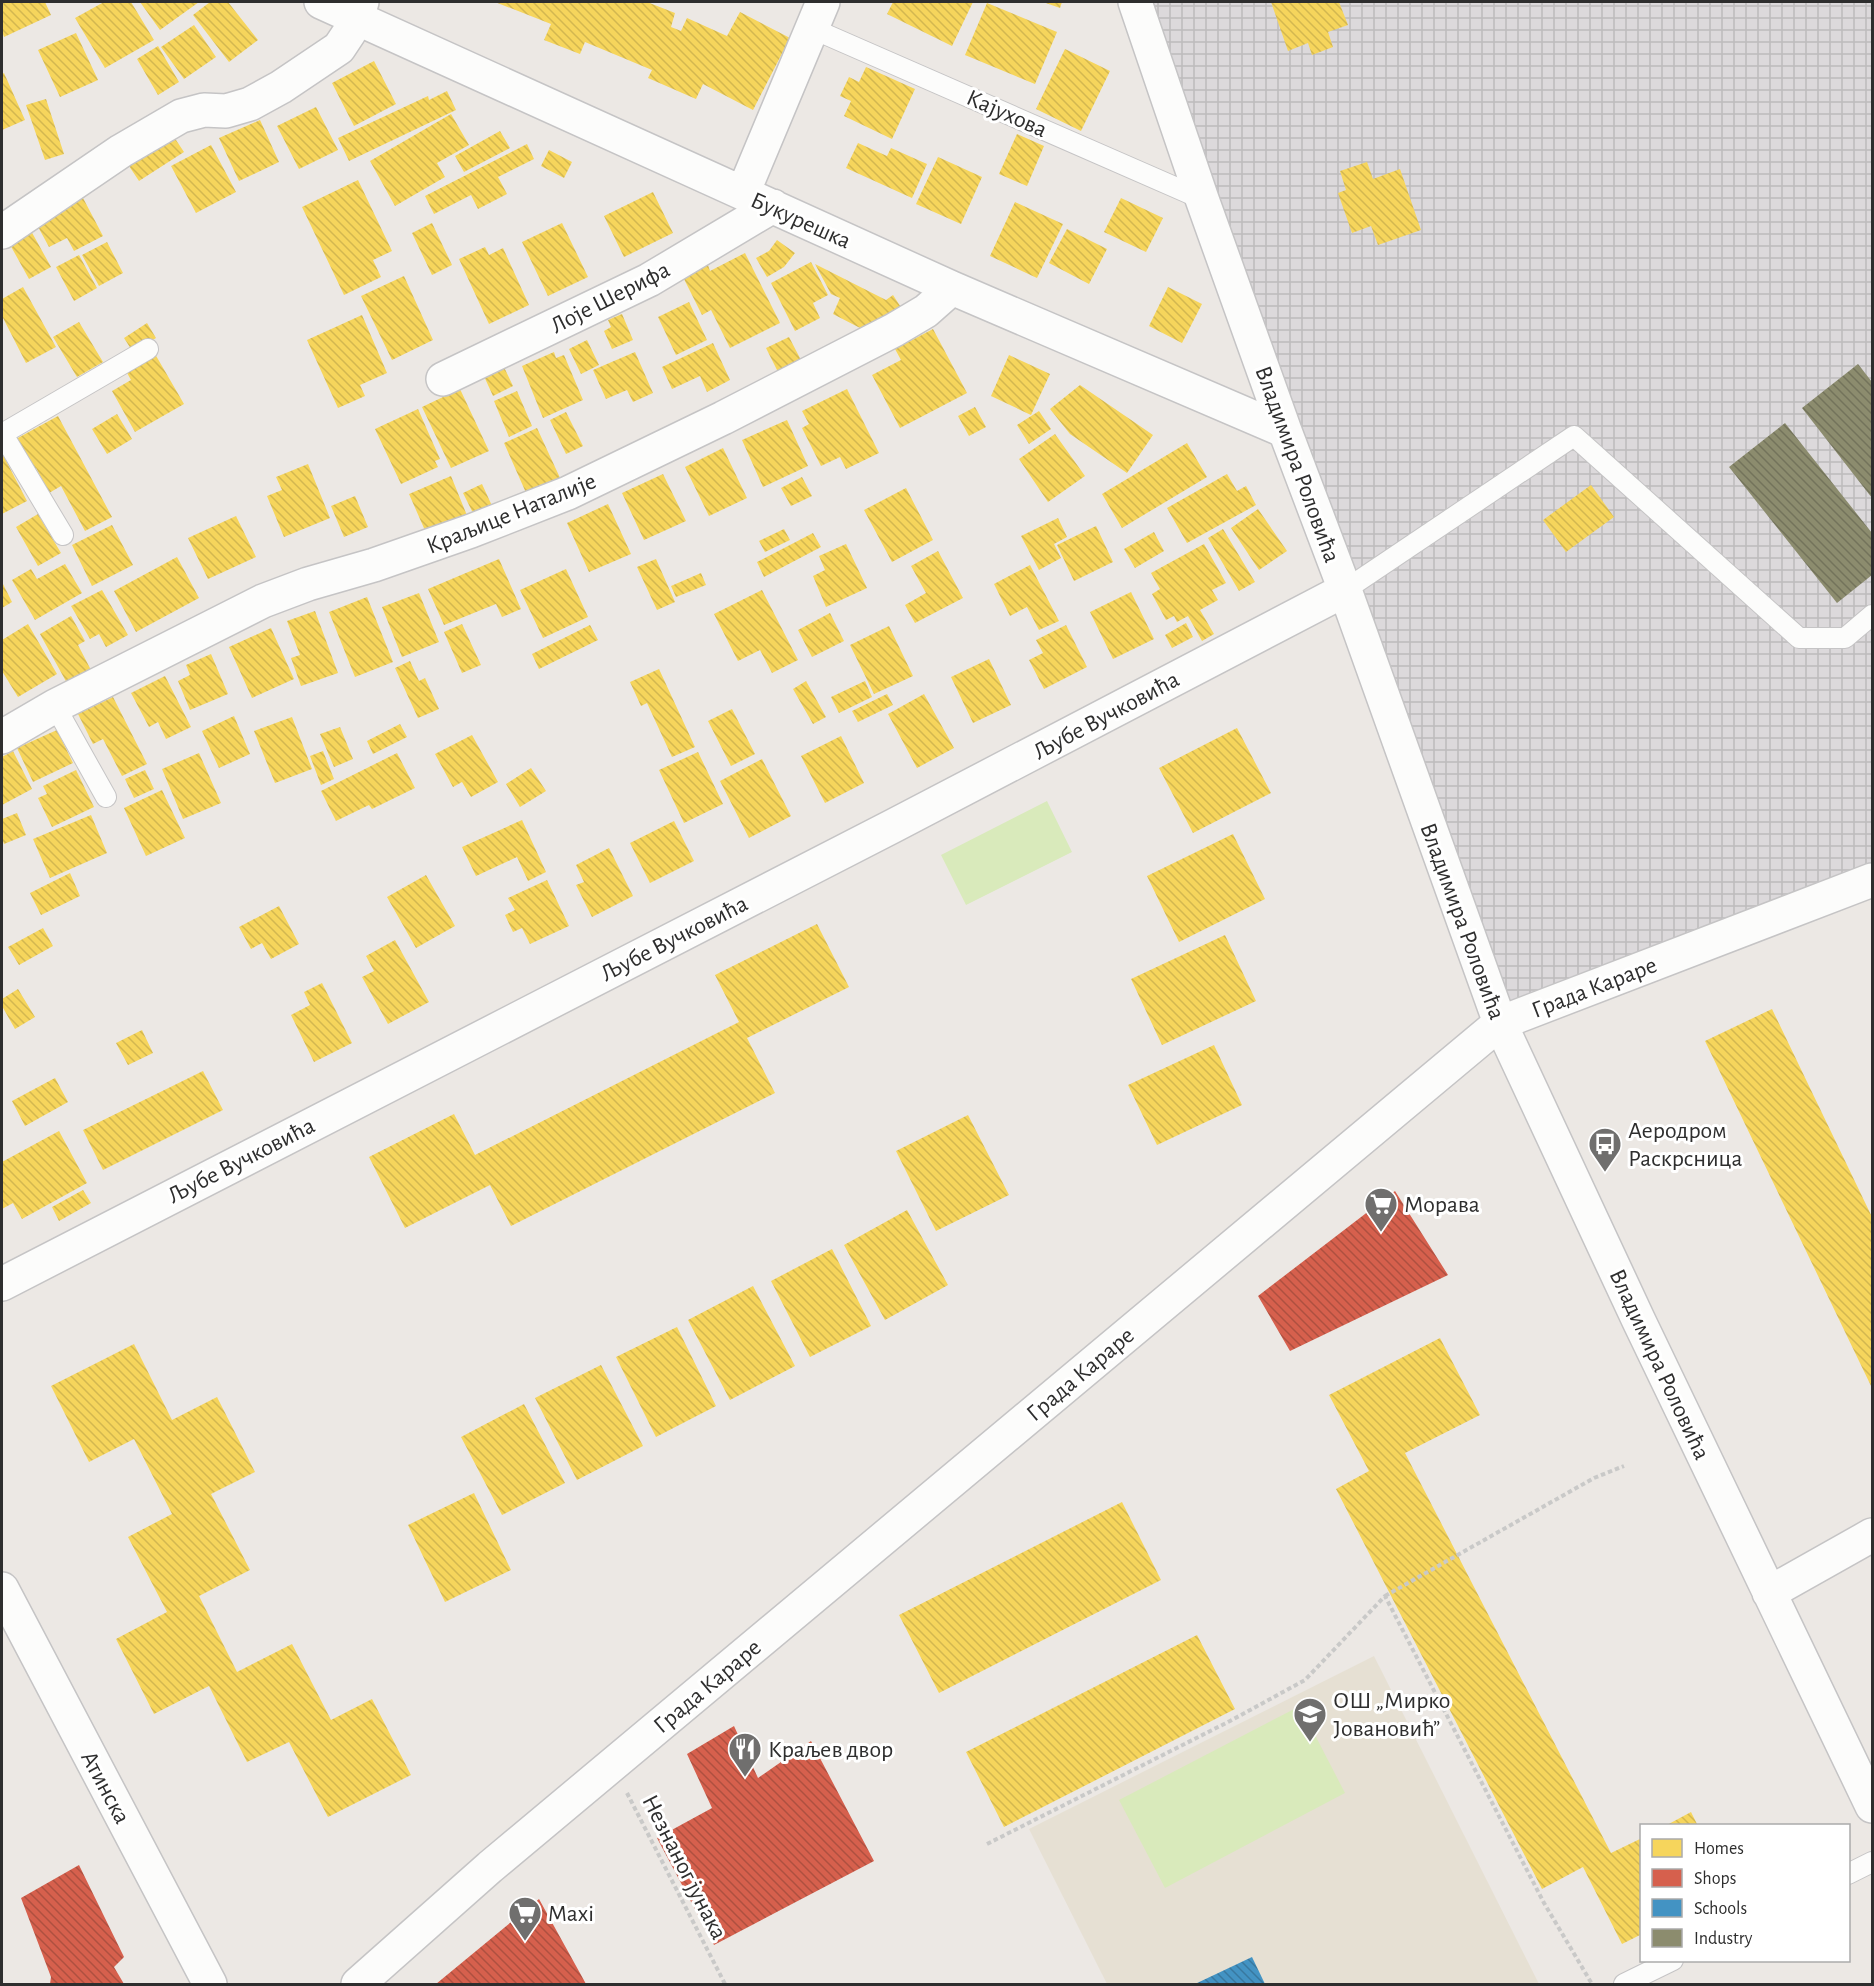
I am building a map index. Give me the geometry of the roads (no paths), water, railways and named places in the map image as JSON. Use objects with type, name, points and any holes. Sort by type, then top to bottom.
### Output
[{"type":"street","name":"Букурешка","points":[[321,2],[359,10],[744,193],[952,288],[1285,431]]},
{"type":"street","name":"Владимира Роловића","points":[[1135,2],[1202,199],[1500,1023],[1769,1593],[1865,1772],[1872,1806]]},
{"type":"street","points":[[2,232],[121,151],[181,116],[204,110],[226,111],[250,104],[280,87],[339,48],[349,33],[359,10]]},
{"type":"street","name":"Кајухова","points":[[744,193],[817,15]]},
{"type":"street","name":"Лоје Шерифа","points":[[443,379],[649,280],[773,206]]},
{"type":"street","name":"Краљице Наталије","points":[[2,737],[55,706],[263,601],[471,531],[568,493],[894,330],[926,311],[952,288]]},
{"type":"street","name":"Љубе Вучковића","points":[[2,1284],[866,840],[1344,590]]},
{"type":"street","name":"Града Караре","points":[[358,1984],[490,1867],[1500,1023],[1872,880]]},
{"type":"street","points":[[1769,1593],[1872,1535]]},
{"type":"street","name":"Атинска","points":[[2,1589],[210,1984]]},
{"type":"lane","name":"Кајухова","points":[[817,15],[1202,199]]},
{"type":"lane","points":[[63,535],[2,433],[148,349]]},
{"type":"lane","points":[[1344,590],[1574,436],[1800,638],[1845,638],[1872,615]]},
{"type":"lane","points":[[55,706],[106,797]]},
{"type":"lane","points":[[1850,1873],[1872,1862]]},
{"type":"lane","points":[[1624,1984],[1669,1962]]},
{"type":"place","name":"Аеродром Раскрсница","points":[[1605,1173]]},
{"type":"place","name":"Морава","points":[[1381,1233]]},
{"type":"place","name":"ОШ „Мирко Јовановић”","points":[[1310,1743]]},
{"type":"place","name":"Краљев двор","points":[[745,1778]]},
{"type":"place","name":"Maxi","points":[[525,1942]]}]
